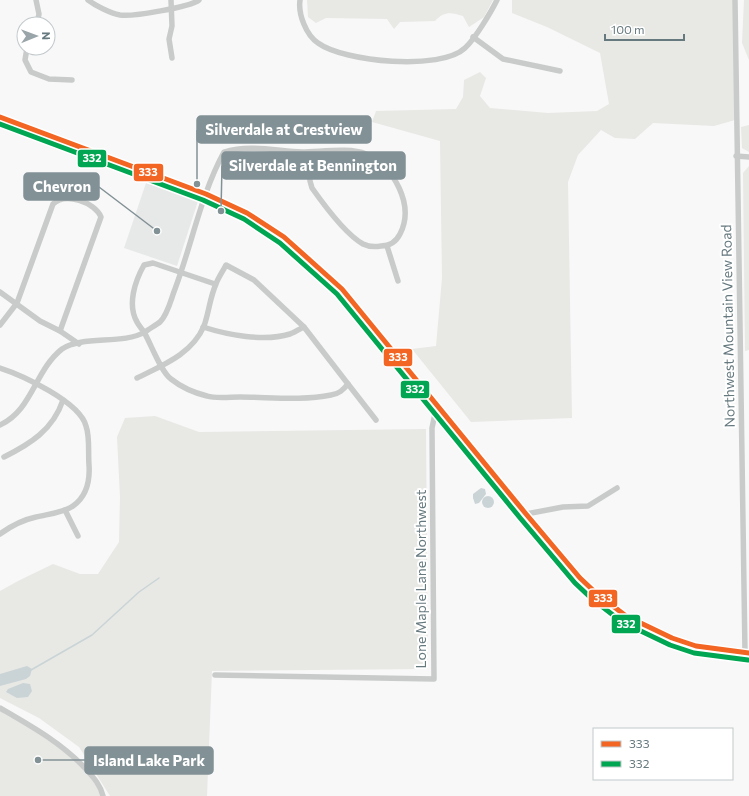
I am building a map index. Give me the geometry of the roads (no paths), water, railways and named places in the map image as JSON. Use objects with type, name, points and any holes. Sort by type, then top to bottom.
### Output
[{"type":"main road","points":[[0,117],[206,194],[241,211],[277,232],[334,281],[350,297],[526,514],[584,582],[603,600],[626,616],[657,632],[684,642],[706,648],[747,652]]},
{"type":"street","points":[[36,0],[39,16]]},
{"type":"street","points":[[88,0],[119,14],[132,15],[171,9],[196,3],[200,0]]},
{"type":"street","points":[[170,0],[172,26],[169,39],[172,58]]},
{"type":"street","points":[[300,0],[301,14],[305,27],[316,42],[334,51],[367,60],[404,62],[444,57],[465,48],[497,0]]},
{"type":"street","name":"Northwest Mountain View Road","points":[[734,0],[747,652]]},
{"type":"street","points":[[473,37],[503,59],[560,71]]},
{"type":"street","points":[[26,56],[25,60],[30,72],[50,79],[72,80]]},
{"type":"street","points":[[0,425],[10,421],[19,411],[50,360],[64,348],[79,344],[129,338],[144,332],[160,322],[167,311],[181,273],[206,194],[224,152],[234,148],[248,148],[308,152],[362,152],[371,157],[395,179],[400,189],[406,216],[404,227],[398,238],[387,246],[375,247],[363,244],[340,223],[312,188],[310,181],[308,152]]},
{"type":"street","points":[[736,156],[749,157]]},
{"type":"street","points":[[0,325],[17,303],[53,204],[57,199],[68,198],[90,205],[98,210],[101,217],[60,331]]},
{"type":"street","points":[[387,246],[398,281]]},
{"type":"street","points":[[215,284],[153,263],[144,265],[140,272],[131,302],[136,322],[144,332],[170,379],[187,389],[208,397],[332,396],[343,391],[348,384]]},
{"type":"street","points":[[138,378],[177,358],[188,348],[203,327],[215,284],[226,265],[254,280],[304,327],[376,420]]},
{"type":"street","points":[[0,292],[40,320],[79,344]]},
{"type":"street","points":[[203,327],[225,334],[264,337],[290,334],[304,327]]},
{"type":"street","points":[[0,368],[36,383],[77,409],[87,426],[89,467],[88,484],[84,494],[74,506],[65,510],[14,524],[0,534]]},
{"type":"street","points":[[4,457],[28,444],[46,431],[53,421],[63,400]]},
{"type":"street","name":"Lone Maple Lane Northwest","points":[[215,675],[434,679],[432,428],[436,404]]},
{"type":"street","points":[[526,514],[563,507],[588,506],[617,488]]},
{"type":"street","points":[[65,510],[78,536]]},
{"type":"street","points":[[0,708],[36,729],[69,752],[96,780],[103,796]]},
{"type":"waterway","points":[[31,670],[92,635],[139,592],[159,578]]},
{"type":"place","name":"Silverdale at Crestview","points":[[197,184]]},
{"type":"place","name":"Silverdale at Bennington","points":[[221,211]]},
{"type":"place","name":"Chevron","points":[[157,231]]},
{"type":"place","name":"Island Lake Park","points":[[38,760]]}]
